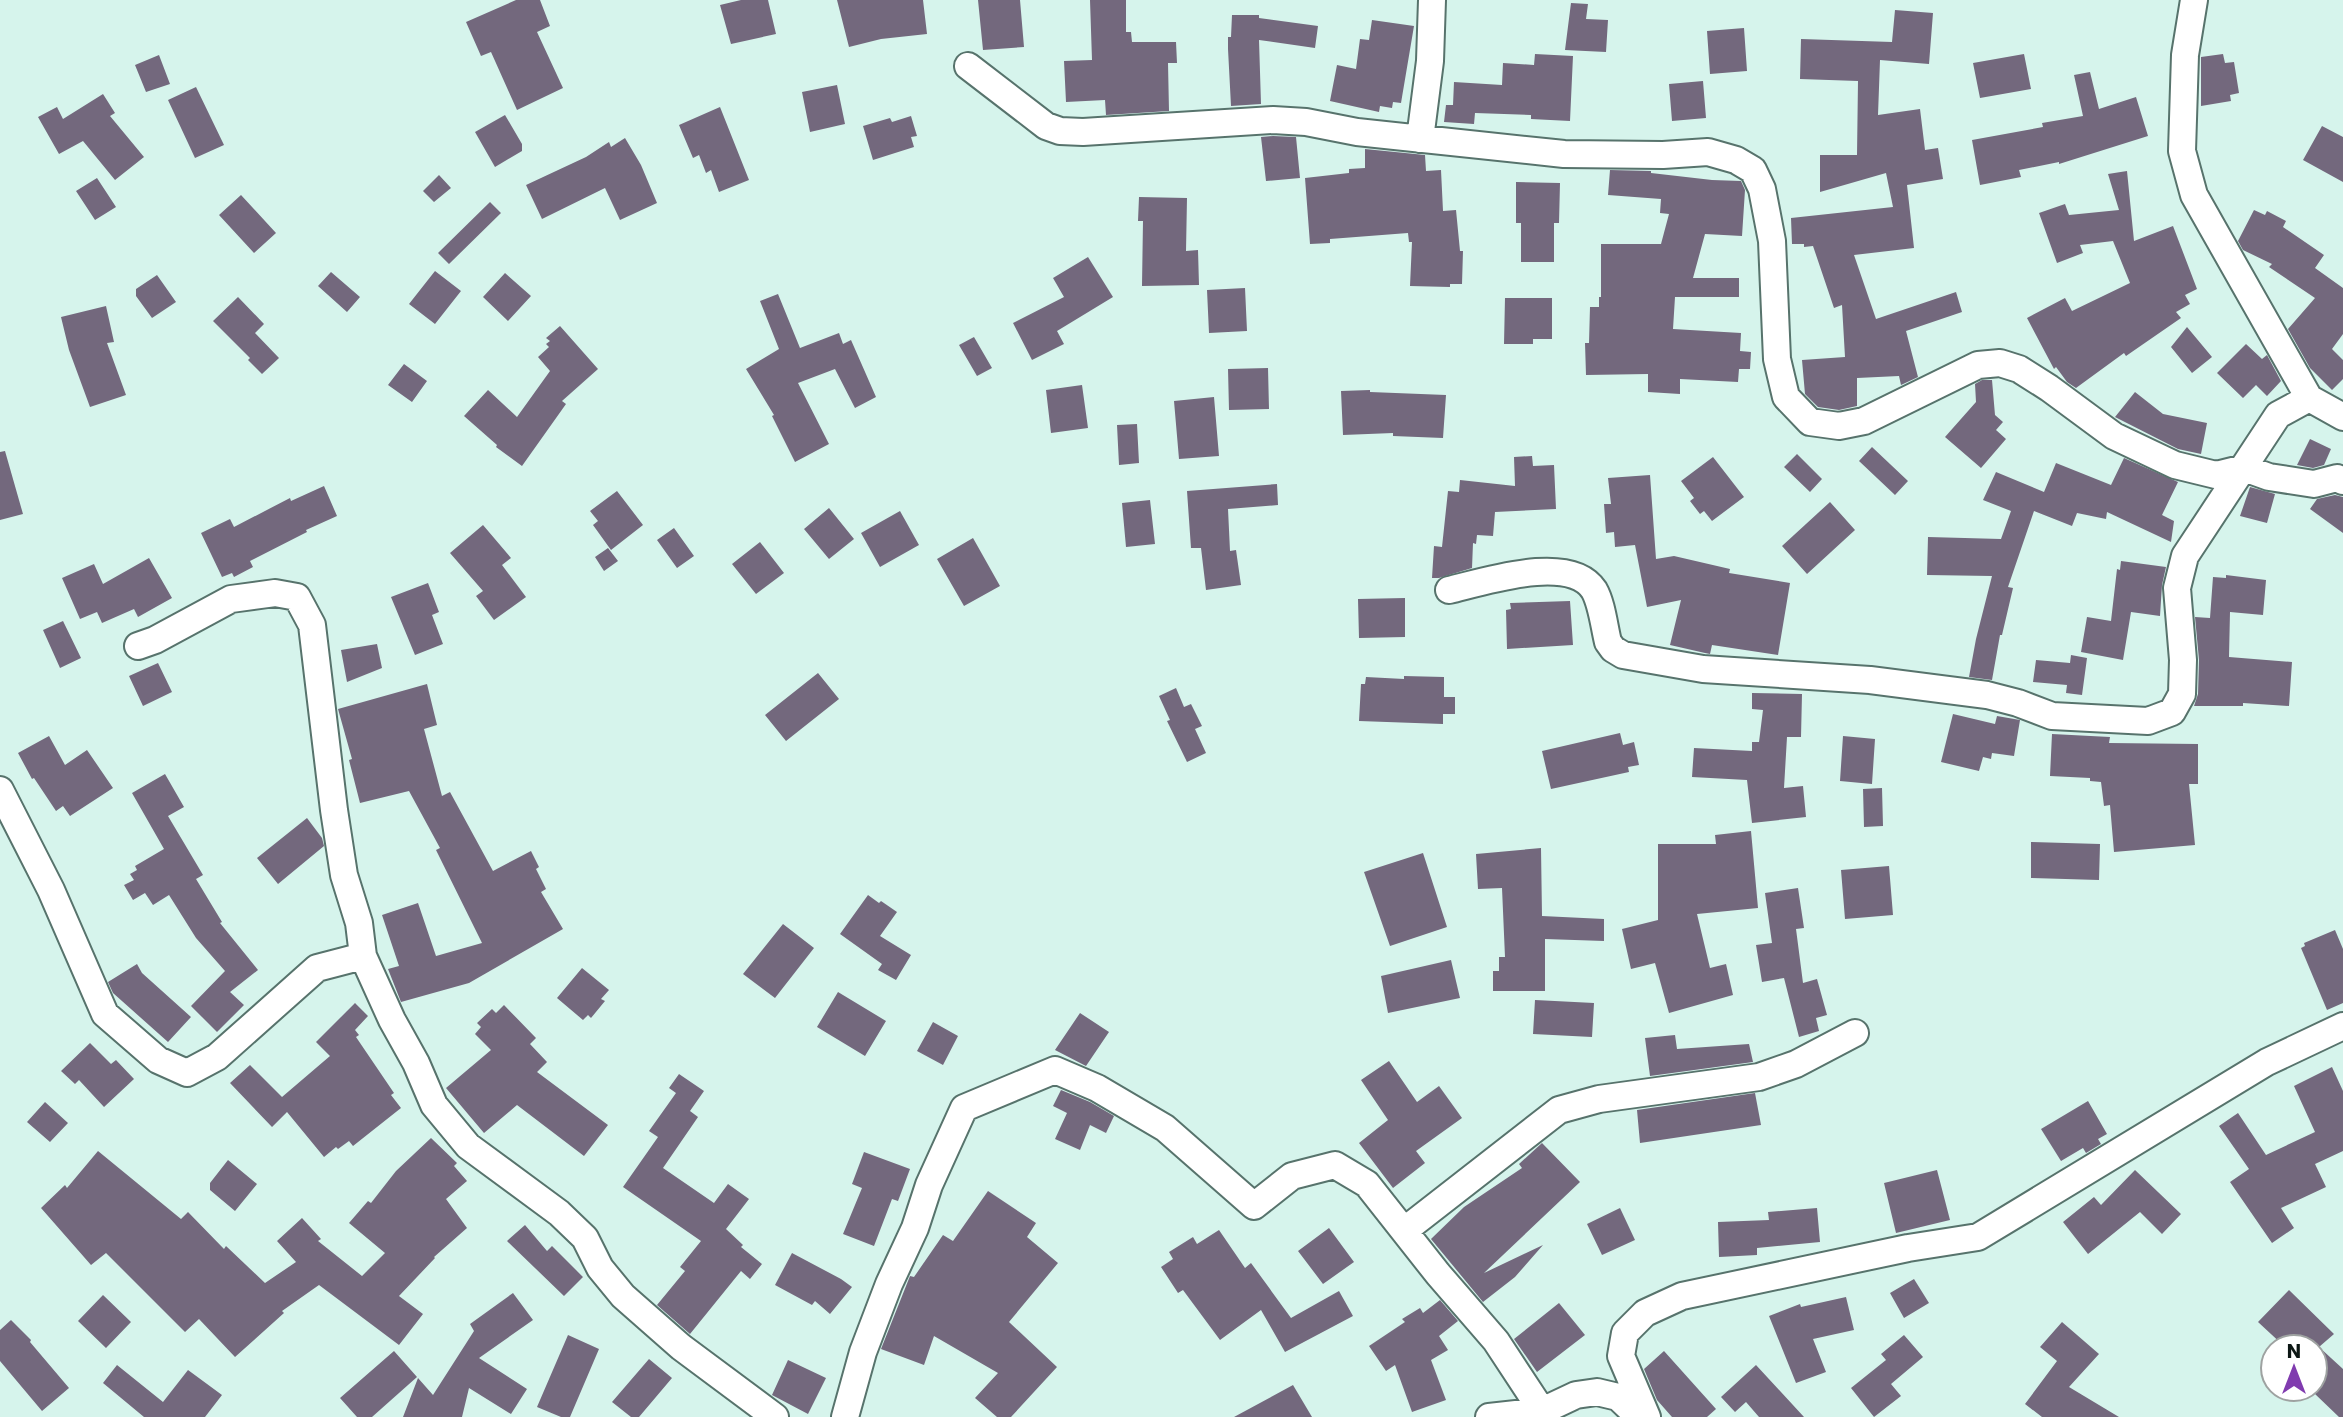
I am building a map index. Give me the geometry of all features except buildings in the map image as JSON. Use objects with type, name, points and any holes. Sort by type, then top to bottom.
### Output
[{"type":"street","points":[[1420,139],[1430,61],[1432,0]]},
{"type":"street","points":[[2194,0],[2185,55],[2182,151],[2194,195],[2309,398],[2343,417]]},
{"type":"street","points":[[968,66],[1046,126],[1060,131],[1083,132],[1273,120],[1306,122],[1357,132],[1564,154],[1663,155],[1708,152],[1736,160],[1753,170],[1762,189],[1772,241],[1777,359],[1786,397],[1810,422],[1839,426],[1864,421],[1978,365],[2000,363],[2019,369],[2049,388],[2114,436],[2175,465],[2216,475],[2244,468],[2269,477],[2314,484],[2337,478],[2343,481]]},
{"type":"street","points":[[1450,590],[1524,572],[1564,573],[1580,579],[1593,589],[1608,642],[1623,655],[1703,669],[1870,680],[1987,695],[2052,716],[2148,721],[2172,712],[2182,694],[2183,660],[2177,589],[2185,556],[2278,415],[2309,398]]},
{"type":"street","points":[[138,646],[155,640],[231,599],[275,593],[297,597],[312,625],[344,875],[359,923],[363,956],[434,1105],[468,1146],[559,1213],[585,1238],[600,1268],[623,1296],[681,1348],[775,1417]]},
{"type":"street","points":[[0,790],[51,890],[105,1014],[158,1060],[187,1073],[217,1057],[317,968],[363,956]]},
{"type":"street","points":[[1647,1417],[1621,1356],[1625,1333],[1646,1313],[1682,1296],[1908,1248],[1978,1237],[2267,1062],[2343,1026]]},
{"type":"street","points":[[1405,1230],[1559,1110],[1599,1099],[1759,1077],[1796,1064],[1855,1033]]},
{"type":"street","points":[[845,1417],[863,1352],[888,1284],[915,1228],[929,1185],[964,1108],[1055,1070],[1097,1088],[1165,1128],[1254,1206],[1292,1176],[1335,1165],[1367,1184],[1438,1274],[1496,1341],[1542,1410]]},
{"type":"street","points":[[1489,1417],[1542,1410],[1576,1395],[1597,1392],[1618,1397],[1639,1417]]}]
